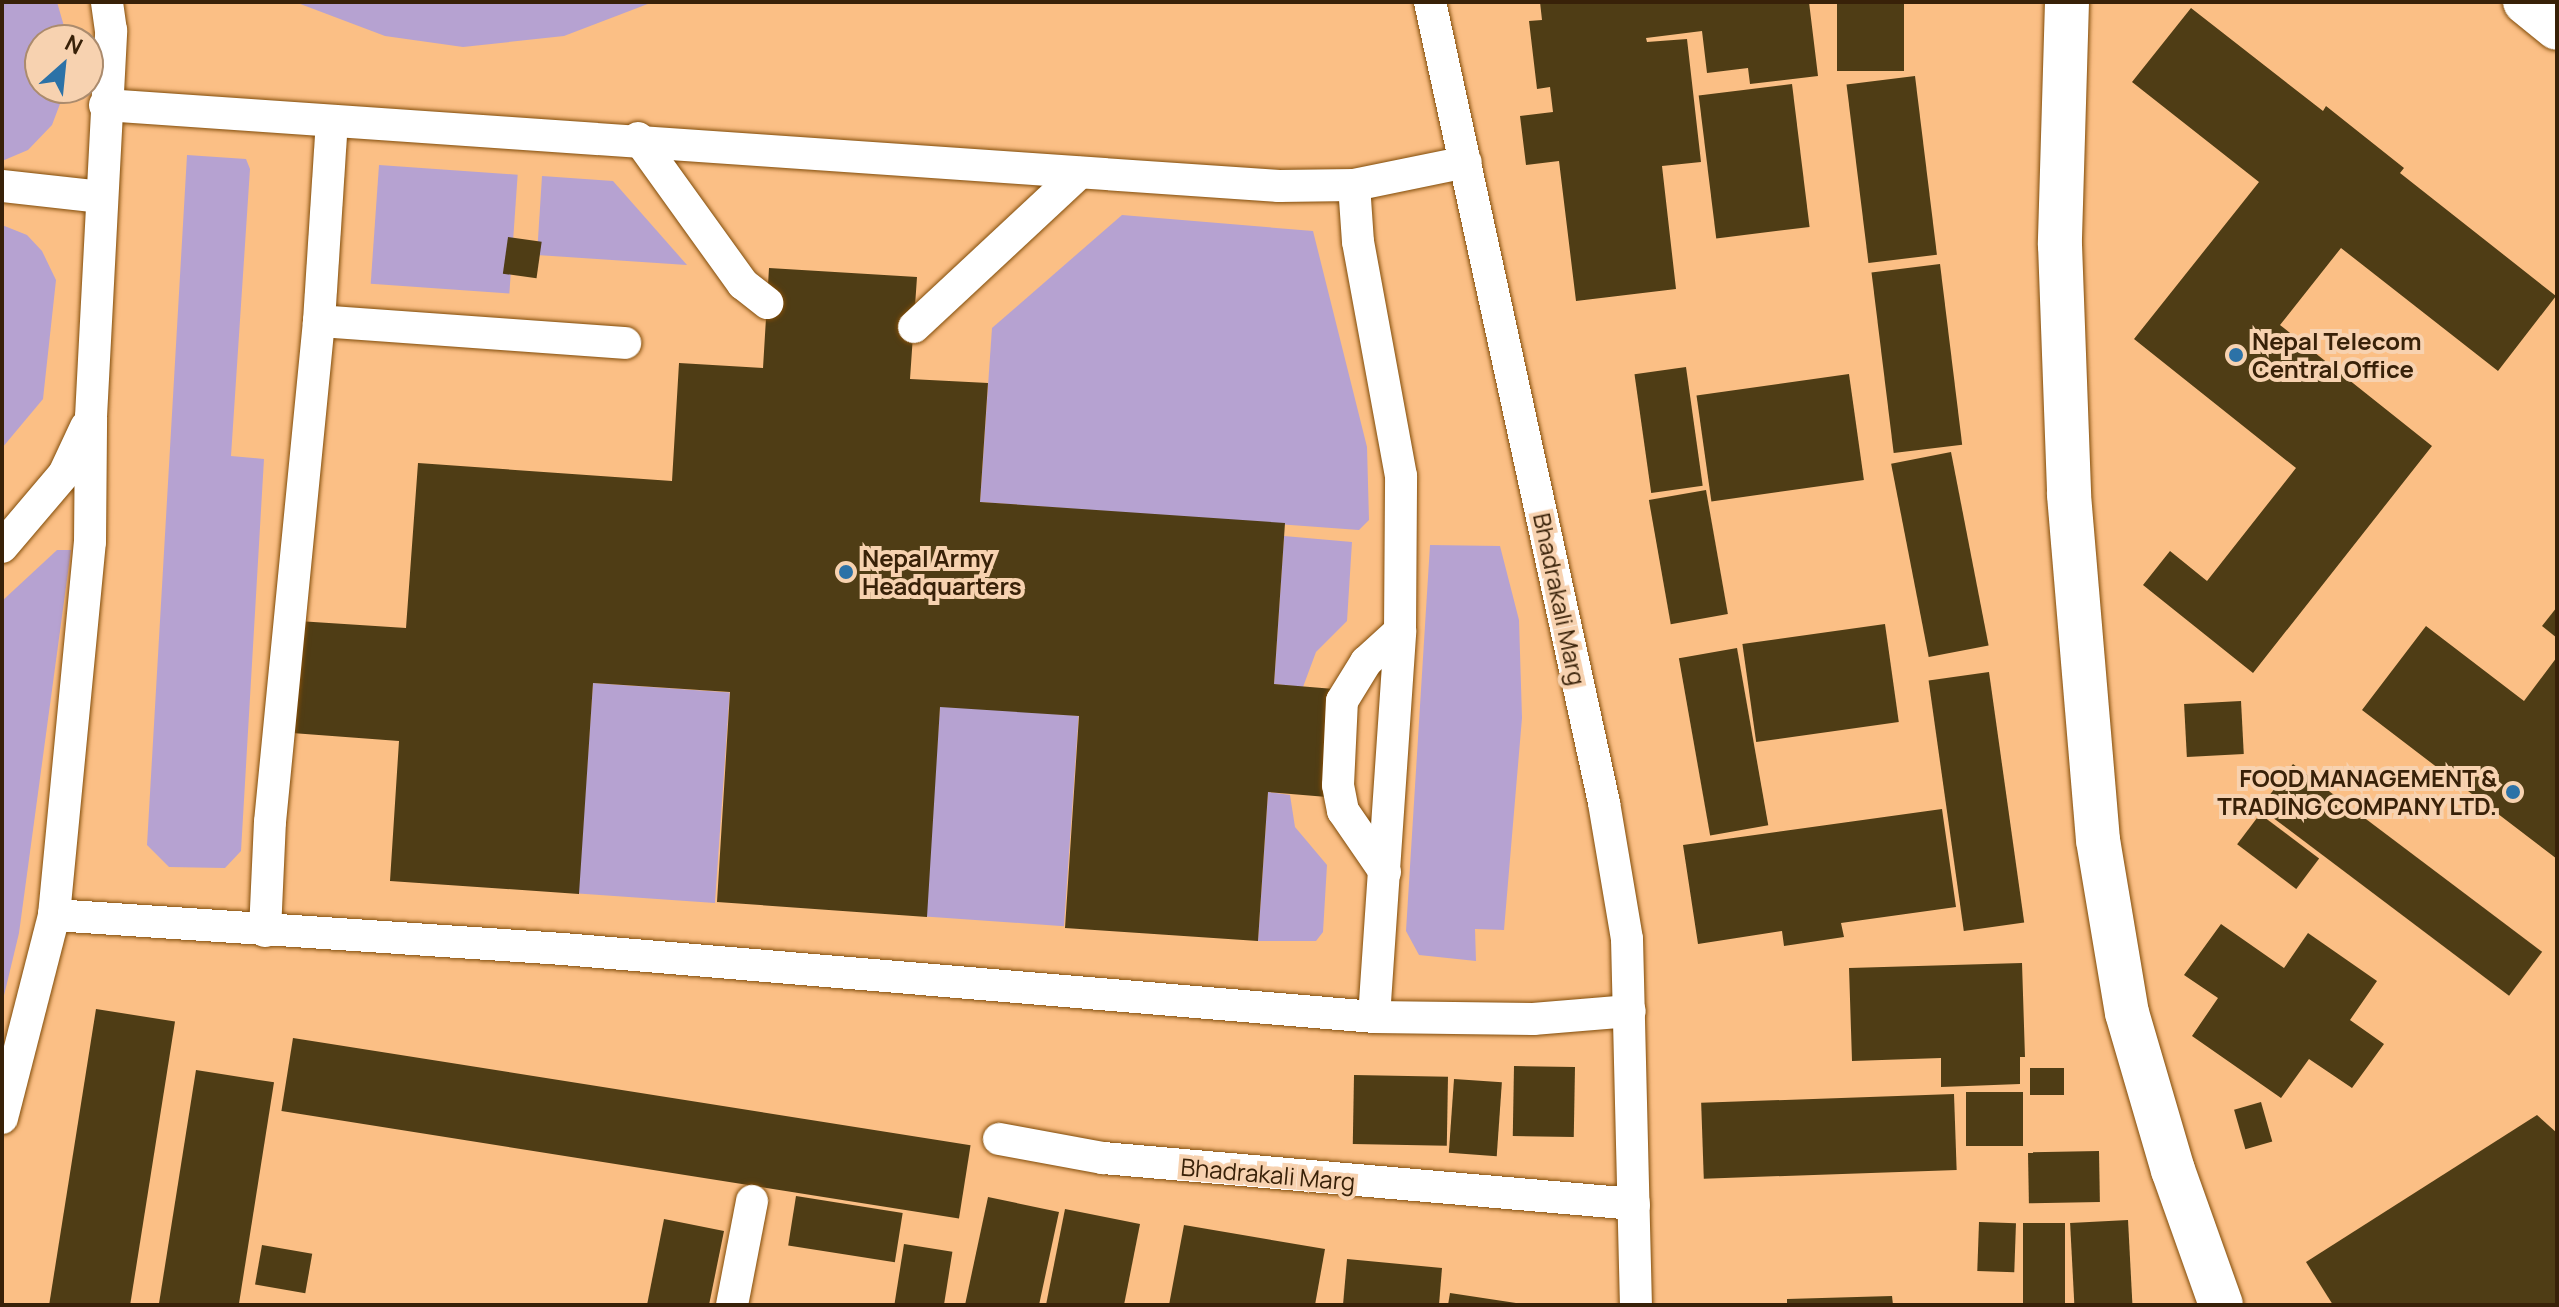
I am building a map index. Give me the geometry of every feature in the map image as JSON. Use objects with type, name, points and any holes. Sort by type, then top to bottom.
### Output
[{"type":"main road","points":[[2067,2],[2063,323],[2069,495],[2098,840],[2127,1013],[2173,1170],[2221,1305]]},
{"type":"main road","points":[[2525,2],[2557,28]]},
{"type":"lane","points":[[2,1118],[54,915],[90,542],[91,417],[111,31],[107,2]]},
{"type":"lane","name":"Bhadrakali Marg","points":[[1430,2],[1604,803],[1627,939],[1636,1305]]},
{"type":"lane","points":[[105,105],[638,138],[1079,173],[1354,185],[1466,162]]},
{"type":"lane","points":[[265,931],[270,822],[319,321],[332,121]]},
{"type":"lane","points":[[638,138],[743,284],[767,303]]},
{"type":"lane","points":[[914,327],[1079,173]]},
{"type":"lane","points":[[1354,185],[1358,242],[1401,476],[1400,631],[1374,1017]]},
{"type":"lane","points":[[2,186],[101,197]]},
{"type":"lane","points":[[319,321],[625,343]]},
{"type":"lane","points":[[2,547],[64,474],[91,417]]},
{"type":"lane","points":[[1385,872],[1343,811],[1338,785],[1342,701],[1366,662],[1400,631]]},
{"type":"lane","points":[[54,915],[563,949],[1374,1017],[1533,1019],[1630,1011]]},
{"type":"lane","name":"Bhadrakali Marg","points":[[999,1139],[1103,1158],[1634,1204]]},
{"type":"lane","points":[[732,1305],[752,1201]]},
{"type":"shaded area","points":[[2,2],[57,2],[63,24],[24,24],[24,104],[60,104],[52,125],[28,150],[2,161]]},
{"type":"shaded area","points":[[295,2],[653,2],[564,36],[463,47],[385,36]]},
{"type":"shaded area","points":[[187,155],[246,159],[250,169],[231,456],[264,459],[241,851],[225,868],[169,867],[147,845]]},
{"type":"shaded area","points":[[379,165],[518,175],[509,293],[371,284]]},
{"type":"shaded area","points":[[542,176],[613,181],[687,265],[537,255]]},
{"type":"shaded area","points":[[1122,215],[1313,231],[1367,447],[1369,520],[1359,530],[980,502],[992,328]]},
{"type":"shaded area","points":[[2,225],[27,235],[42,251],[56,280],[43,399],[2,448]]},
{"type":"shaded area","points":[[1284,536],[1352,542],[1347,621],[1316,652],[1303,687],[1274,684]]},
{"type":"shaded area","points":[[1430,545],[1500,546],[1519,620],[1522,718],[1504,930],[1475,929],[1476,961],[1419,955],[1406,931]]},
{"type":"shaded area","points":[[57,550],[71,550],[19,933],[2,1004],[2,601]]},
{"type":"shaded area","points":[[593,683],[730,693],[715,903],[578,893]]},
{"type":"shaded area","points":[[940,706],[1079,716],[1064,926],[925,916]]},
{"type":"shaded area","points":[[1268,792],[1290,795],[1295,827],[1327,865],[1323,932],[1316,941],[1258,941]]},
{"type":"building","points":[[1540,2],[1809,2],[1818,76],[1750,84],[1748,68],[1707,73],[1702,31],[1646,38],[1647,42],[1687,39],[1701,162],[1662,166],[1676,289],[1576,301],[1559,161],[1526,165],[1520,116],[1553,112],[1550,87],[1537,89],[1529,21],[1542,20]]},
{"type":"building","points":[[1837,2],[1904,2],[1904,71],[1837,71]]},
{"type":"building","name":"Nepal Telecom Central Office","points":[[2191,8],[2323,111],[2326,106],[2404,168],[2400,173],[2556,296],[2498,371],[2341,248],[2280,325],[2432,446],[2253,673],[2143,585],[2170,551],[2207,581],[2296,468],[2134,339],[2259,182],[2132,82]]},
{"type":"building","points":[[1915,76],[1937,255],[1868,263],[1847,84]]},
{"type":"building","points":[[1792,84],[1810,227],[1716,238],[1699,95]]},
{"type":"building","points":[[508,237],[542,242],[537,278],[503,274]]},
{"type":"building","points":[[1940,264],[1962,445],[1894,453],[1872,272]]},
{"type":"building","name":"Nepal Army Headquarters","points":[[769,268],[917,277],[910,379],[988,383],[980,502],[1285,523],[1274,684],[1334,689],[1327,797],[1268,792],[1258,941],[1065,928],[1079,716],[940,707],[927,917],[717,902],[730,692],[593,683],[579,894],[390,881],[399,741],[292,733],[298,621],[406,628],[418,463],[672,481],[679,363],[763,368]]},
{"type":"building","points":[[1686,367],[1703,486],[1651,493],[1635,374]]},
{"type":"building","points":[[1849,374],[1864,480],[1711,501],[1696,395]]},
{"type":"building","points":[[1951,452],[1989,645],[1929,657],[1891,464]]},
{"type":"building","points":[[1706,490],[1728,614],[1671,624],[1649,500]]},
{"type":"building","points":[[2557,607],[2557,638],[2542,626]]},
{"type":"building","points":[[1885,624],[1899,722],[1756,742],[1742,644]]},
{"type":"building","name":"FOOD MANAGEMENT & TRADING COMPANY LTD.","points":[[2426,626],[2524,701],[2557,657],[2557,859],[2362,710]]},
{"type":"building","points":[[1737,648],[1768,825],[1710,836],[1679,658]]},
{"type":"building","points":[[1989,672],[2024,923],[1964,931],[1929,680]]},
{"type":"building","points":[[2241,701],[2244,754],[2187,757],[2184,704]]},
{"type":"building","points":[[2293,764],[2542,952],[2509,996],[2260,808]]},
{"type":"building","points":[[1942,809],[1956,907],[1841,923],[1844,937],[1784,946],[1782,931],[1698,944],[1683,845]]},
{"type":"building","points":[[2260,814],[2319,859],[2296,889],[2237,844]]},
{"type":"building","points":[[2221,924],[2284,968],[2308,933],[2377,981],[2350,1020],[2384,1044],[2352,1088],[2309,1059],[2281,1098],[2192,1036],[2218,998],[2184,975]]},
{"type":"building","points":[[2022,963],[2025,1057],[2020,1057],[2020,1084],[1941,1087],[1941,1058],[1852,1061],[1849,968]]},
{"type":"building","points":[[96,1009],[175,1022],[130,1305],[49,1305]]},
{"type":"building","points":[[293,1038],[971,1145],[959,1218],[281,1111]]},
{"type":"building","points":[[1514,1066],[1575,1067],[1574,1137],[1513,1136]]},
{"type":"building","points":[[2030,1068],[2064,1068],[2064,1095],[2030,1095]]},
{"type":"building","points":[[196,1070],[274,1082],[239,1305],[159,1305]]},
{"type":"building","points":[[1354,1075],[1448,1077],[1447,1146],[1353,1144]]},
{"type":"building","points":[[1454,1079],[1502,1082],[1497,1156],[1449,1153]]},
{"type":"building","points":[[1966,1092],[2023,1092],[2023,1146],[1966,1146]]},
{"type":"building","points":[[1954,1094],[1957,1170],[1704,1179],[1701,1103]]},
{"type":"building","points":[[2261,1102],[2272,1141],[2245,1149],[2234,1110]]},
{"type":"building","points":[[2537,1115],[2557,1133],[2557,1305],[2333,1305],[2306,1262]]},
{"type":"building","points":[[2099,1151],[2100,1202],[2029,1203],[2028,1152]]},
{"type":"building","points":[[796,1196],[903,1213],[895,1262],[788,1245]]},
{"type":"building","points":[[988,1197],[1059,1212],[1039,1305],[965,1305]]},
{"type":"building","points":[[1065,1209],[1140,1224],[1124,1305],[1046,1305]]},
{"type":"building","points":[[664,1219],[724,1231],[709,1305],[647,1305]]},
{"type":"building","points":[[2128,1220],[2132,1305],[2074,1305],[2070,1223]]},
{"type":"building","points":[[1979,1222],[2016,1223],[2014,1272],[1977,1271]]},
{"type":"building","points":[[2023,1223],[2065,1223],[2065,1305],[2023,1305]]},
{"type":"building","points":[[1184,1225],[1325,1249],[1315,1305],[1169,1305]]},
{"type":"building","points":[[904,1244],[952,1252],[944,1305],[894,1305]]},
{"type":"building","points":[[262,1245],[312,1254],[305,1293],[255,1284]]},
{"type":"building","points":[[1347,1259],[1442,1268],[1439,1305],[1343,1305]]},
{"type":"building","points":[[1450,1293],[1516,1303],[1516,1305],[1448,1305]]},
{"type":"building","points":[[1892,1296],[1893,1305],[1787,1305],[1787,1299]]},
{"type":"place","name":"Nepal Telecom Central Office","points":[[2236,355]]},
{"type":"place","name":"Nepal Army Headquarters","points":[[846,572]]},
{"type":"place","name":"FOOD MANAGEMENT & TRADING COMPANY LTD.","points":[[2513,792]]}]
